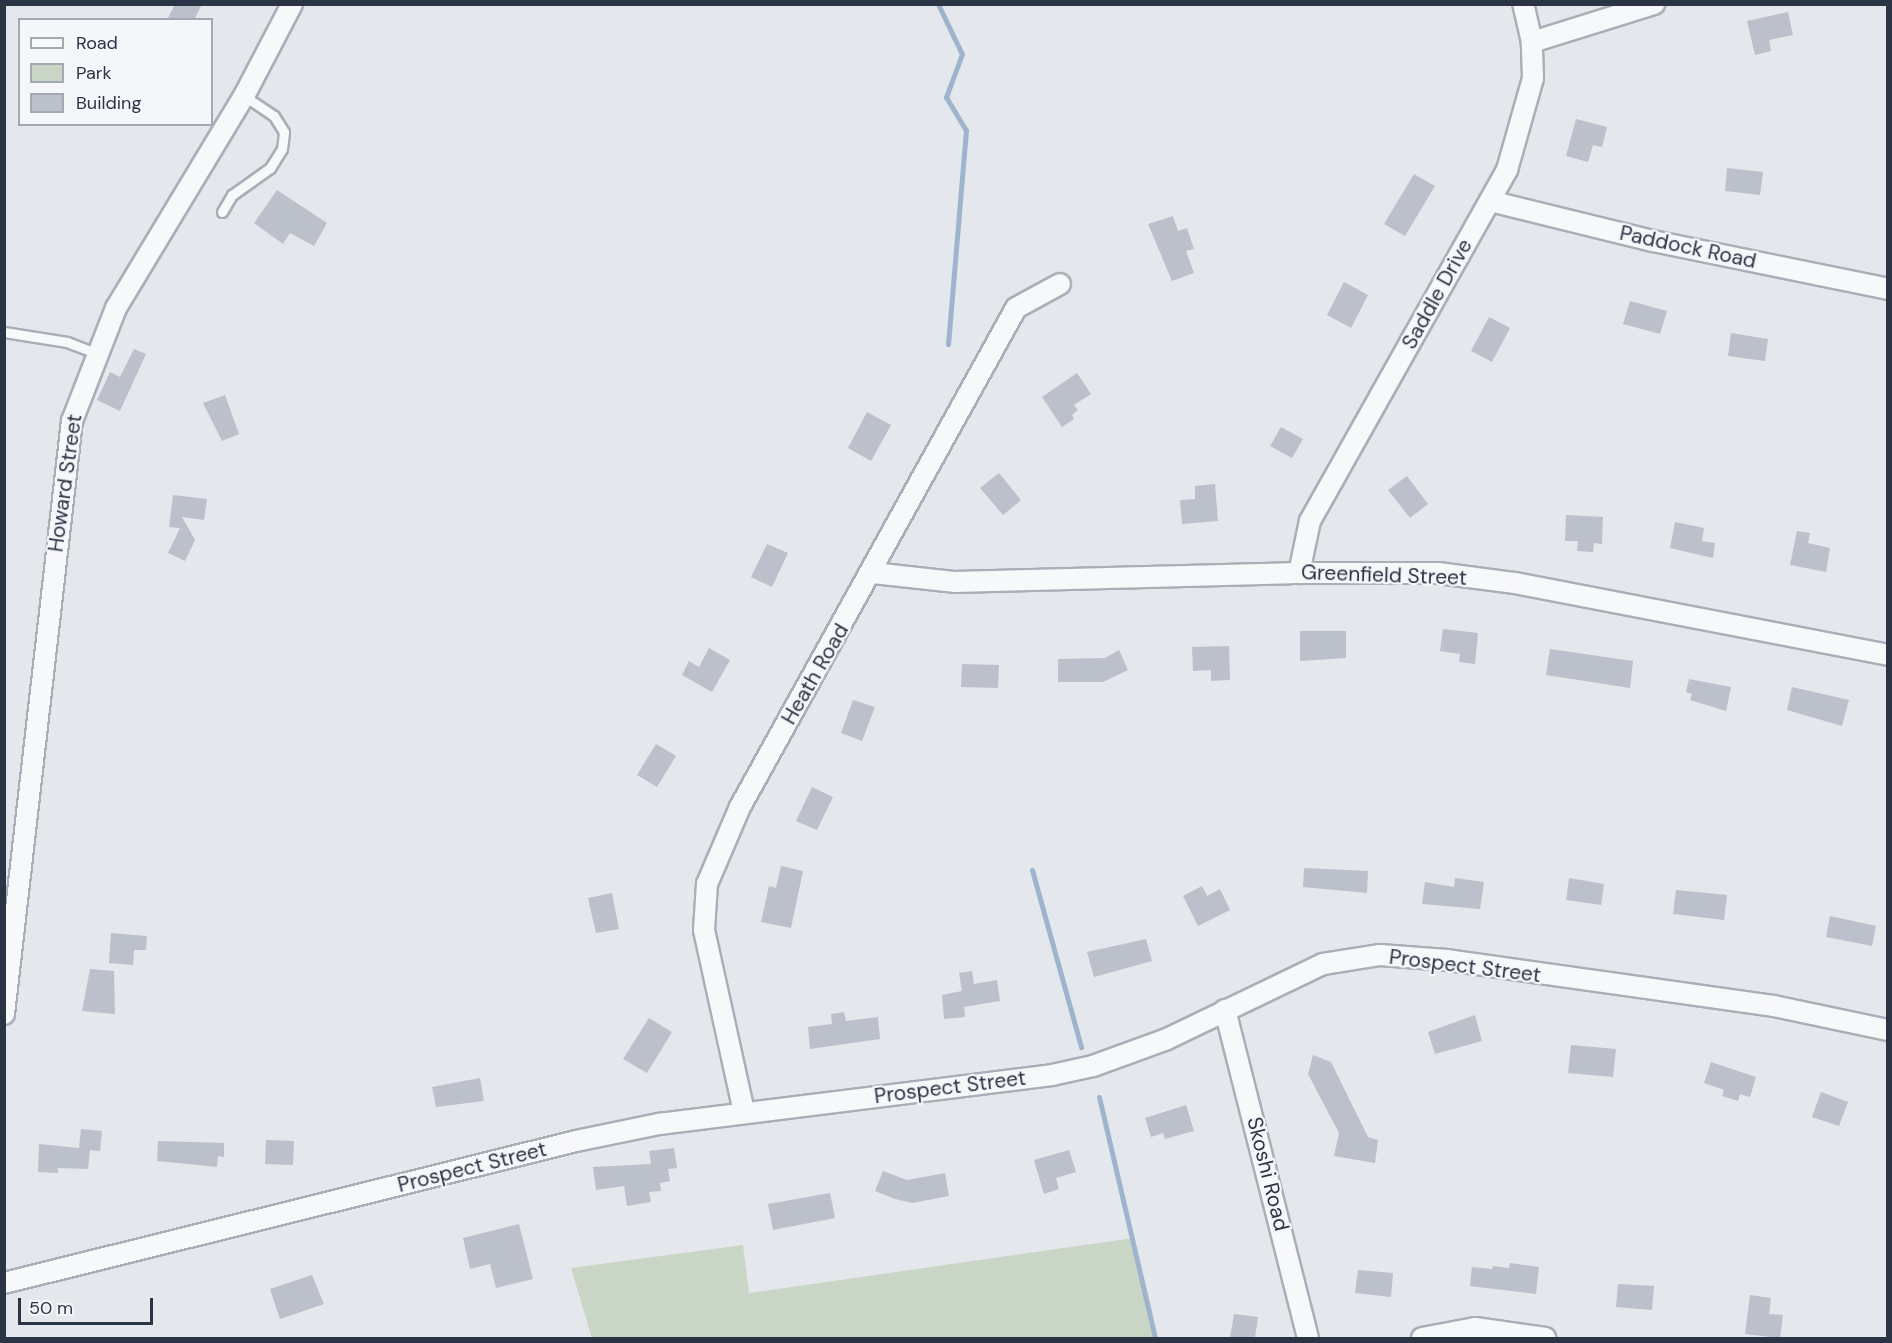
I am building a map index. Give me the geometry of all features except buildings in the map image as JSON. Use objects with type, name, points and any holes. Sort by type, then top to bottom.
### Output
[{"type":"street","name":"Howard Street","points":[[4,1014],[67,445],[77,402],[116,308],[244,96],[292,4]]},
{"type":"street","name":"Saddle Drive","points":[[1299,573],[1315,511],[1507,170],[1533,78],[1532,42],[1523,4]]},
{"type":"street","points":[[1532,42],[1654,4]]},
{"type":"street","name":"Paddock Road","points":[[1490,201],[1653,241],[1887,289]]},
{"type":"street","name":"Heath Road","points":[[744,1112],[704,930],[707,884],[740,807],[873,573],[1016,308],[1060,284]]},
{"type":"street","name":"Greenfield Street","points":[[873,573],[954,582],[1299,573],[1438,573],[1515,583],[1887,655]]},
{"type":"street","name":"Prospect Street","points":[[4,1283],[576,1141],[744,1112],[1083,1068],[1167,1039],[1323,964],[1380,955],[1448,960],[1774,1006],[1887,1030]]},
{"type":"street","name":"Skoshi Road","points":[[1225,1010],[1308,1338]]},
{"type":"street","points":[[1422,1338],[1475,1328],[1545,1338]]},
{"type":"lane","points":[[222,212],[232,195],[270,168],[282,149],[284,132],[274,116],[244,96]]},
{"type":"lane","points":[[4,332],[67,342],[96,353]]},
{"type":"green space","points":[[1134,1238],[1156,1338],[592,1338],[571,1268],[743,1245],[749,1293]]},
{"type":"waterway","points":[[938,4],[962,54],[946,97],[966,130],[948,344]]},
{"type":"waterway","points":[[1032,870],[1081,1047]]},
{"type":"waterway","points":[[1099,1097],[1155,1338]]}]
